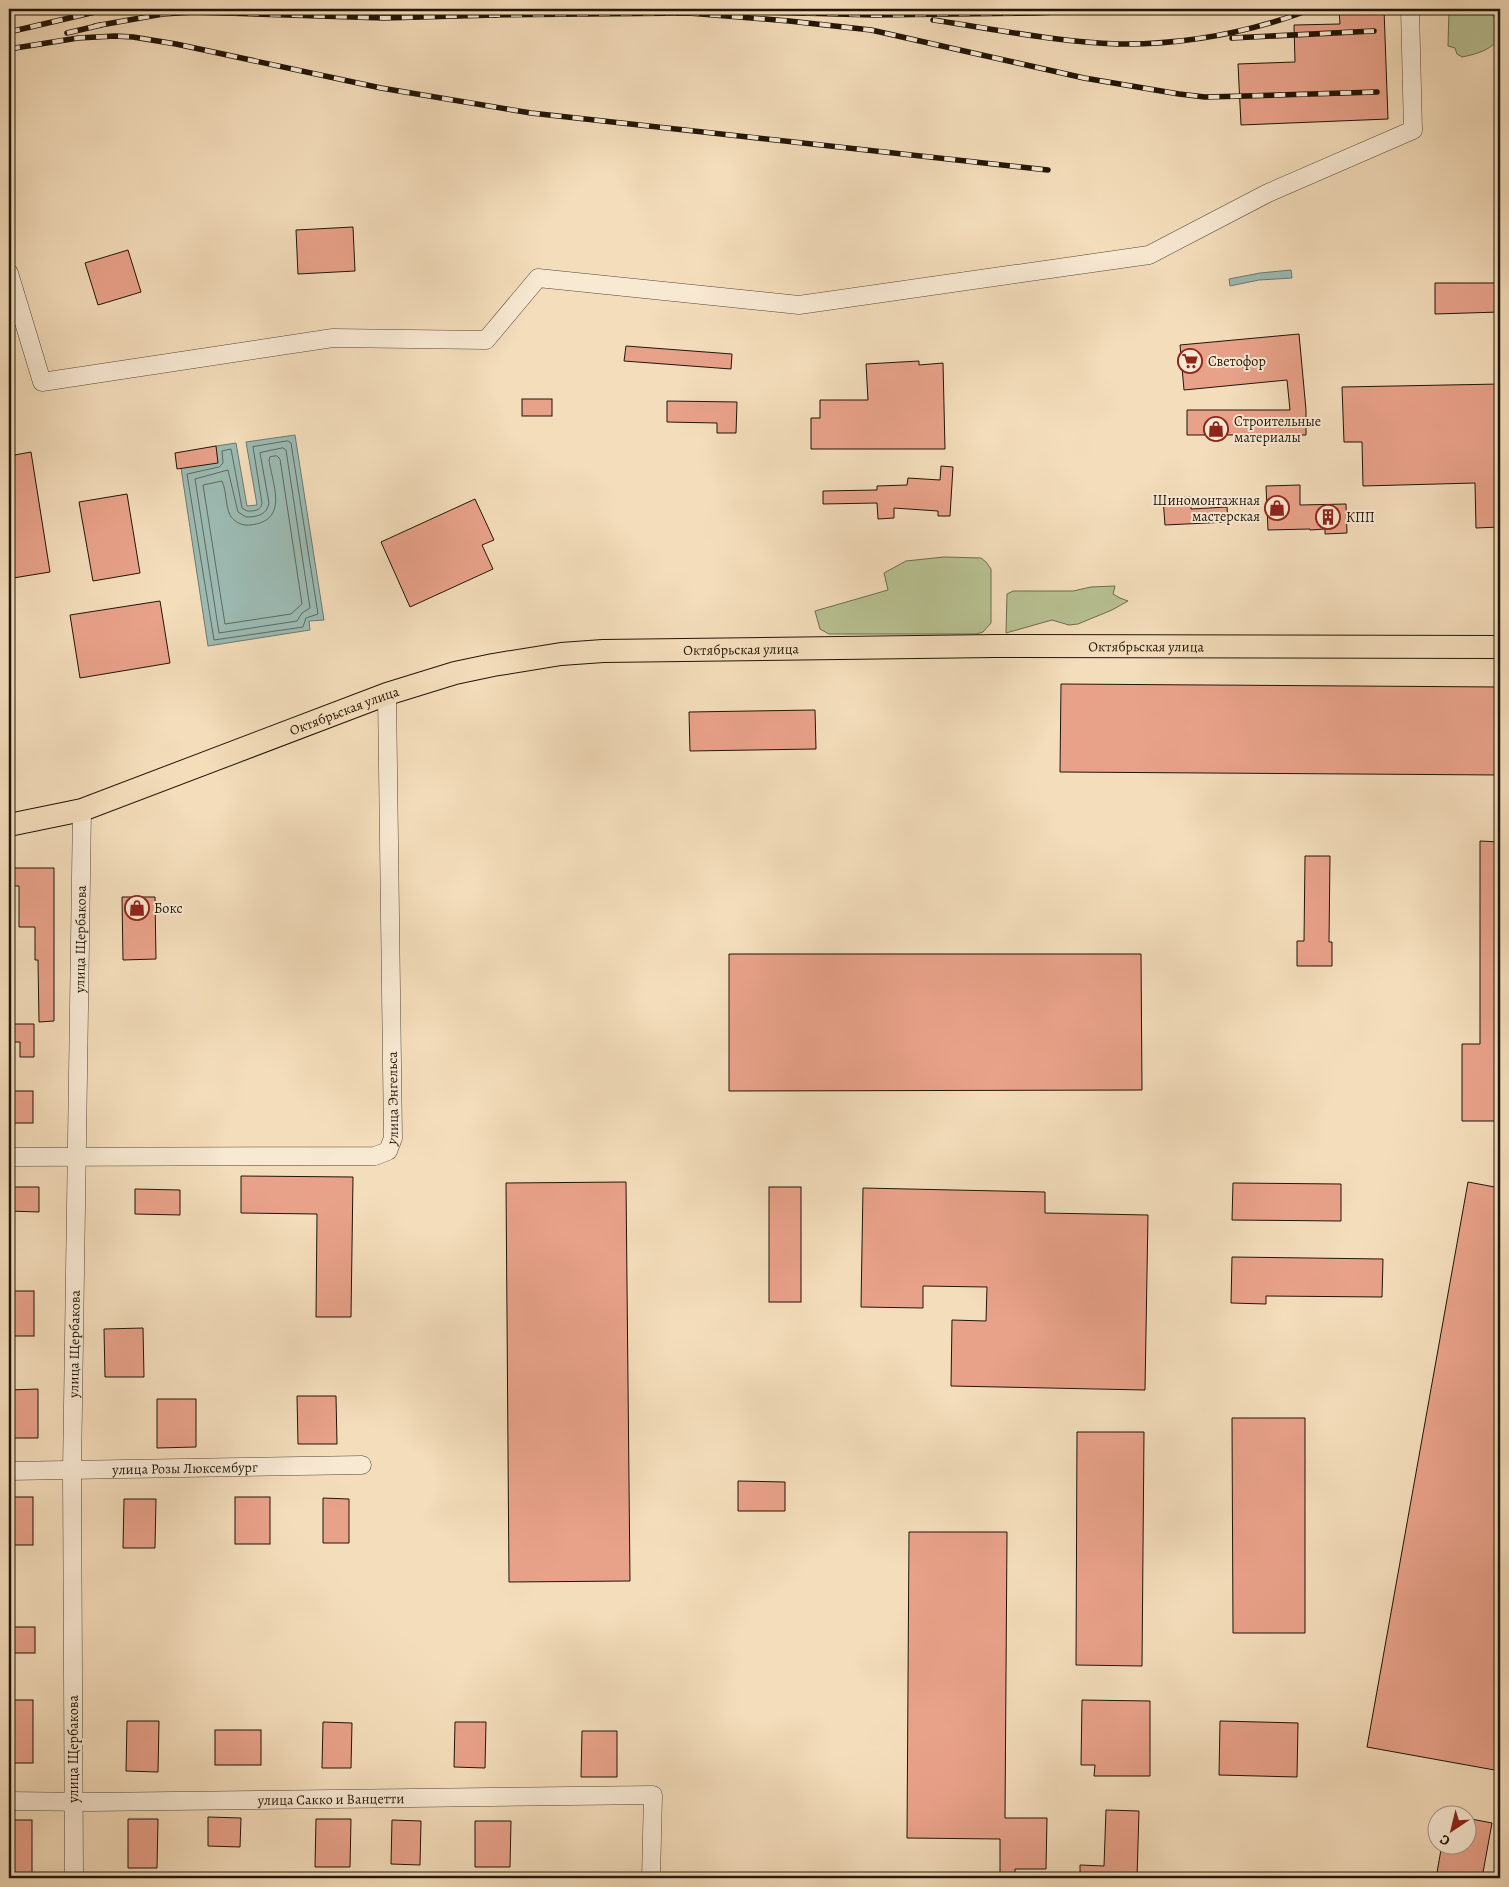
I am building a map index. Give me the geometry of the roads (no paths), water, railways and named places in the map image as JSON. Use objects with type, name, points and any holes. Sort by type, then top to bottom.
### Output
[{"type":"main road","name":"Октябрьская улица","points":[[9,825],[82,810],[387,694],[455,674],[494,665],[562,654],[603,651],[995,646],[1500,646]]},
{"type":"street","points":[[9,273],[42,382],[333,338],[486,340],[538,278],[799,305],[1150,255],[1268,192],[1413,130],[1410,9]]},
{"type":"street","name":"улица Энгельса","points":[[9,1157],[375,1156],[388,1151],[393,1138],[393,1129],[387,694]]},
{"type":"street","name":"улица Щербакова","points":[[74,1878],[72,1471],[82,810]]},
{"type":"street","name":"улица Розы Люксембург","points":[[9,1471],[362,1465]]},
{"type":"street","name":"улица Сакко и Ванцетти","points":[[9,1801],[73,1802],[653,1795],[651,1878]]},
{"type":"water","points":[[1291,270],[1292,278],[1259,280],[1230,286],[1229,279]]},
{"type":"water","points":[[295,435],[324,620],[309,621],[310,630],[208,646],[181,468],[216,446],[236,443],[247,506],[257,505],[246,442]]},
{"type":"railway","points":[[9,32],[108,9]]},
{"type":"railway","points":[[317,11],[337,9]]},
{"type":"railway","points":[[761,12],[874,15],[1035,13],[1119,9]]},
{"type":"railway","points":[[933,20],[1072,41],[1143,44],[1217,36],[1265,24],[1312,9]]},
{"type":"railway","points":[[95,26],[163,14],[194,12],[384,18],[496,15]]},
{"type":"railway","points":[[688,13],[871,30],[1084,78],[1205,97],[1377,92]]},
{"type":"railway","points":[[489,15],[694,13]]},
{"type":"railway","points":[[67,33],[101,25]]},
{"type":"railway","points":[[1232,38],[1374,31]]},
{"type":"railway","points":[[9,49],[78,38],[133,37],[176,44],[381,88],[531,113],[1048,170]]},
{"type":"place","name":"Светофор","points":[[1190,361]]},
{"type":"place","name":"Строительные материалы","points":[[1216,429]]},
{"type":"place","name":"Шиномонтажная мастерская","points":[[1277,508]]},
{"type":"place","name":"КПП","points":[[1328,517]]},
{"type":"place","name":"Бокс","points":[[137,908]]}]
